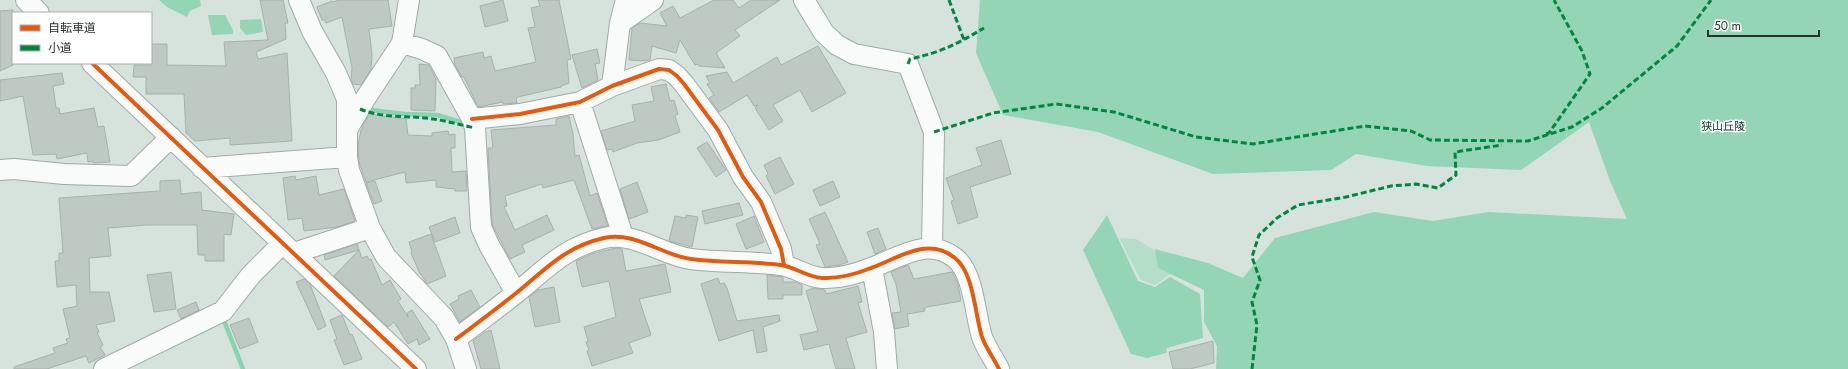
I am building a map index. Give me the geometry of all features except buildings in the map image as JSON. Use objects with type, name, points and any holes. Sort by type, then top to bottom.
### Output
[{"type":"street","points":[[26,0],[38,12]]},
{"type":"street","points":[[299,0],[312,31],[336,73],[347,99],[347,157],[370,228],[386,257],[444,318],[456,339],[466,369]]},
{"type":"street","points":[[347,130],[402,43],[409,0]]},
{"type":"street","points":[[612,86],[620,23],[626,0]]},
{"type":"street","points":[[620,23],[653,0]]},
{"type":"street","points":[[804,0],[824,33],[837,45],[854,54],[908,64],[934,132],[932,248]]},
{"type":"street","points":[[402,43],[422,49],[437,56],[472,119],[475,128],[481,227],[488,245],[516,293]]},
{"type":"street","points":[[93,64],[416,369]]},
{"type":"street","points":[[472,119],[520,114],[580,102],[612,86],[659,69],[669,70],[677,76],[718,130],[743,177],[761,202],[781,249],[784,265]]},
{"type":"street","points":[[580,102],[621,230],[621,236]]},
{"type":"street","points":[[0,170],[14,169],[64,174],[131,176],[170,137]]},
{"type":"street","points":[[202,168],[347,157]]},
{"type":"street","points":[[104,369],[223,311],[251,275],[288,248],[370,228]]},
{"type":"street","points":[[456,339],[516,293],[557,258],[573,248],[604,238],[621,236],[690,259],[784,265],[805,274],[822,278],[844,276],[872,268],[910,251],[932,248],[956,259],[963,269],[969,282],[982,338],[999,369]]},
{"type":"street","points":[[872,268],[884,332],[887,369]]},
{"type":"green space","points":[[159,0],[200,0],[201,6],[190,11],[187,17],[167,7]]},
{"type":"green space","name":"狭山丘陵","points":[[980,0],[1848,0],[1848,369],[1216,369],[1217,346],[1204,322],[1204,290],[1158,268],[1155,249],[1208,263],[1243,278],[1275,238],[1374,212],[1433,221],[1488,212],[1627,219],[1610,181],[1589,122],[1521,170],[1427,166],[1356,154],[1331,170],[1213,174],[1098,132],[1003,115],[976,53]]},
{"type":"green space","points":[[208,15],[225,15],[233,30],[233,34],[212,35]]},
{"type":"green space","points":[[261,19],[263,32],[246,35],[240,28],[240,20]]},
{"type":"green space","points":[[1107,215],[1138,281],[1155,287],[1170,277],[1200,294],[1203,338],[1167,348],[1166,353],[1147,358],[1131,354],[1083,250]]},
{"type":"green space","points":[[1119,238],[1136,239],[1172,261],[1177,269],[1155,285],[1141,280]]},
{"type":"waterway","points":[[371,110],[405,114],[437,115],[467,124]]},
{"type":"waterway","points":[[222,319],[223,318],[243,369]]},
{"type":"marked path","points":[[949,0],[964,40]]},
{"type":"marked path","points":[[1546,134],[1549,133],[1590,74],[1582,51],[1554,0]]},
{"type":"marked path","points":[[934,132],[993,113],[1056,104],[1114,112],[1196,137],[1253,144],[1365,126],[1411,131],[1430,140],[1528,141],[1572,127],[1602,108],[1677,46],[1711,0]]},
{"type":"marked path","points":[[908,64],[910,59],[949,47],[984,28]]},
{"type":"marked path","points":[[360,109],[387,116],[433,119],[475,128]]},
{"type":"marked path","points":[[1252,369],[1257,325],[1252,302],[1260,280],[1252,257],[1259,235],[1277,218],[1298,205],[1346,197],[1391,186],[1416,184],[1438,188],[1456,175],[1455,152],[1502,145]]},
{"type":"cycle path","points":[[93,64],[416,369]]},
{"type":"cycle path","points":[[472,119],[520,114],[580,102],[612,86],[659,69],[669,70],[684,84],[718,130],[743,177],[761,202],[781,249],[784,265]]},
{"type":"cycle path","points":[[456,339],[566,253],[577,247],[604,238],[626,238],[680,257],[691,259],[781,265],[811,276],[822,278],[835,278],[853,274],[913,251],[934,249],[955,258],[966,274],[973,295],[982,337],[999,369]]}]
